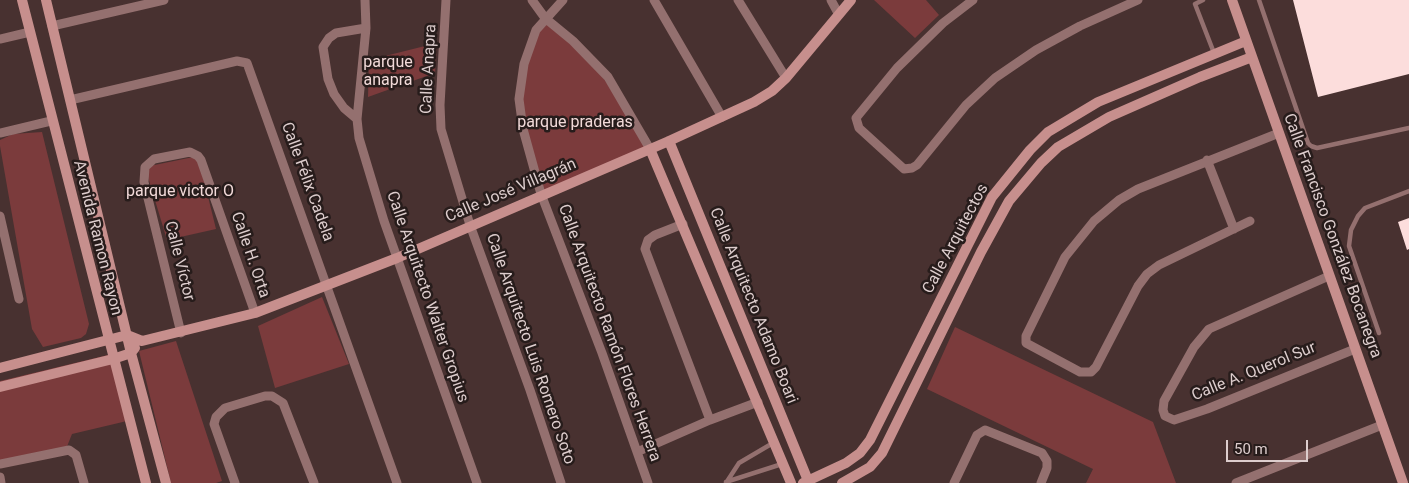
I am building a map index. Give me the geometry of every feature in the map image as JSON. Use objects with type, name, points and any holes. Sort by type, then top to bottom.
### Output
[{"type":"street","name":"Avenida Ramon Rayon","points":[[22,0],[107,340],[146,483]]},
{"type":"street","name":"Avenida Ramon Rayon","points":[[46,0],[131,353],[166,483]]},
{"type":"street","points":[[52,26],[164,0]]},
{"type":"street","name":"Calle Arquitecto Walter Gropius","points":[[365,0],[366,28],[357,119],[360,138],[369,176],[477,483]]},
{"type":"street","name":"Calle Anapra","points":[[446,0],[440,105],[442,129],[470,225]]},
{"type":"street","points":[[532,0],[545,18],[573,41],[608,77],[650,149]]},
{"type":"street","name":"Calle Arquitecto Ramón Flores Herrera","points":[[564,0],[545,18],[536,30],[524,64],[519,99],[523,129],[541,194],[648,483]]},
{"type":"street","points":[[654,0],[722,118]]},
{"type":"street","points":[[738,0],[786,78]]},
{"type":"street","points":[[831,0],[838,13]]},
{"type":"street","name":"Calle José Villagrán","points":[[142,341],[181,333],[255,313],[328,286],[722,118],[754,102],[786,78],[838,13],[852,0]]},
{"type":"street","points":[[973,0],[943,23],[897,68],[856,118],[859,128],[900,166],[908,169],[917,165],[966,105],[995,78],[1043,46],[1138,0]]},
{"type":"street","name":"Calle Francisco González Bocanegra","points":[[1232,0],[1403,483]]},
{"type":"street","points":[[357,119],[344,108],[334,94],[328,79],[323,48],[329,38],[336,33],[366,28]]},
{"type":"street","points":[[0,40],[30,32]]},
{"type":"street","name":"Calle Arquitectos","points":[[807,482],[846,463],[860,453],[881,421],[992,197],[1013,169],[1048,132],[1098,102],[1246,41]]},
{"type":"street","name":"Calle Arquitectos","points":[[842,483],[870,467],[882,453],[981,252],[1009,201],[1058,147],[1130,107],[1252,57]]},
{"type":"street","name":"Calle Félix Cadela","points":[[70,100],[237,61],[247,63],[397,483]]},
{"type":"street","points":[[0,134],[51,121]]},
{"type":"street","points":[[1048,132],[1058,147]]},
{"type":"street","points":[[1250,222],[1159,264],[1147,274],[1138,286],[1096,367],[1088,374],[1080,372],[1026,343],[1026,336],[1065,257],[1094,221],[1119,200],[1138,189],[1207,160],[1279,133]]},
{"type":"street","name":"Calle Arquitecto Adamo Boari","points":[[669,141],[807,482]]},
{"type":"street","name":"Calle Arquitecto Adamo Boari","points":[[650,149],[791,483]]},
{"type":"street","name":"Calle Víctor","points":[[181,333],[144,182],[145,167],[154,159],[184,152],[194,153]]},
{"type":"street","name":"Calle H. Orta","points":[[194,153],[201,160],[255,313]]},
{"type":"street","points":[[1207,160],[1234,229]]},
{"type":"street","points":[[0,216],[19,299]]},
{"type":"street","points":[[683,224],[655,235],[648,240],[645,248],[710,420]]},
{"type":"street","name":"Calle Arquitecto Luis Romero Soto","points":[[470,225],[530,390],[561,483]]},
{"type":"street","name":"Calle A. Querol Sur","points":[[1330,276],[1228,319],[1209,329],[1194,347],[1164,401],[1163,410],[1165,416],[1174,420],[1207,409],[1355,348]]},
{"type":"street","points":[[0,368],[127,335],[142,341],[131,353],[113,359],[0,387]]},
{"type":"street","points":[[916,351],[930,358]]},
{"type":"street","points":[[235,483],[214,424],[216,417],[224,408],[265,396],[278,400],[287,410],[314,483]]},
{"type":"street","points":[[637,452],[710,420],[758,402]]},
{"type":"street","points":[[1236,483],[1382,425]]},
{"type":"street","points":[[954,483],[977,435],[985,430],[992,431],[1042,453],[1048,461],[1041,483]]},
{"type":"street","points":[[0,464],[69,450],[76,455],[84,483]]},
{"type":"street","points":[[0,477],[2,483]]},
{"type":"lane","points":[[1203,0],[1195,4],[1214,53]]},
{"type":"lane","points":[[1259,0],[1311,146],[1317,148],[1409,128]]},
{"type":"lane","points":[[1379,333],[1349,246],[1351,230],[1358,216],[1365,208],[1409,191]]},
{"type":"lane","points":[[726,482],[744,458],[775,442]]},
{"type":"lane","points":[[726,482],[783,464]]},
{"type":"green space","points":[[874,0],[926,0],[939,15],[915,38]]},
{"type":"green space","name":"parque praderas","points":[[545,18],[591,59],[650,149],[541,194],[523,129],[520,78]]},
{"type":"green space","name":"parque anapra","points":[[437,43],[435,73],[368,97],[369,60]]},
{"type":"green space","points":[[42,132],[89,324],[86,334],[81,338],[43,347],[32,329],[0,146],[0,140],[13,134]]},
{"type":"green space","name":"parque victor O","points":[[198,156],[216,229],[167,240],[145,167]]},
{"type":"green space","points":[[322,297],[349,364],[275,388],[258,326]]},
{"type":"green space","points":[[955,327],[1153,422],[1176,483],[1086,483],[1093,469],[927,389]]},
{"type":"green space","points":[[176,341],[222,481],[216,483],[171,483],[139,351]]},
{"type":"green space","points":[[112,354],[127,421],[72,434],[66,449],[0,462],[0,381]]},
{"type":"building","points":[[1293,0],[1409,0],[1409,74],[1318,97]]},
{"type":"building","points":[[1409,218],[1409,249],[1407,250],[1398,222]]}]
